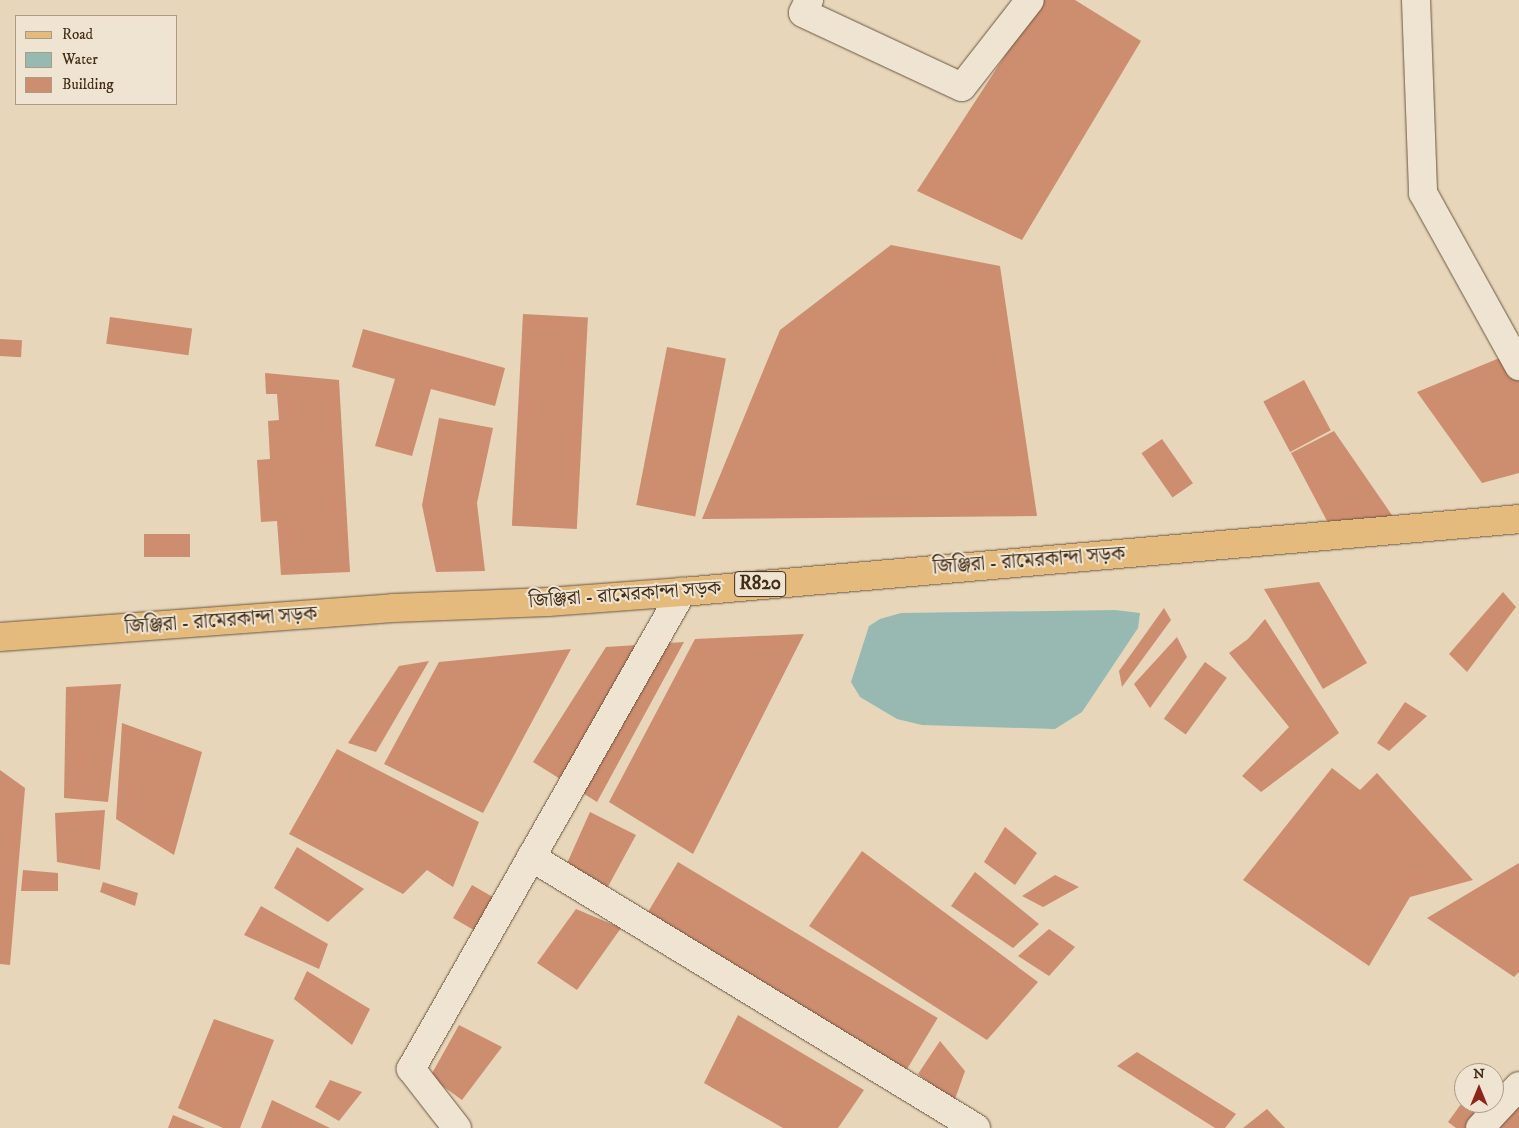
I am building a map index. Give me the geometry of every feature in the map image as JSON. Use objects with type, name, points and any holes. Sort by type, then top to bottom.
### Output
[{"type":"main road","name":"জিঞ্জিরা - রামেরকান্দা সড়ক","points":[[0,638],[393,608],[548,602],[682,592],[1519,519]]},
{"type":"street","points":[[809,0],[803,13],[962,87],[1030,0]]},
{"type":"street","points":[[1416,0],[1423,193],[1519,366]]},
{"type":"street","points":[[457,1128],[411,1069],[682,592]]},
{"type":"street","points":[[531,857],[976,1128]]},
{"type":"street","points":[[1480,1128],[1519,1086]]},
{"type":"water","points":[[1115,610],[1140,613],[1138,628],[1082,712],[1055,729],[922,725],[897,719],[860,697],[851,682],[869,626],[880,619],[901,613]]},
{"type":"building","points":[[1041,0],[1075,0],[1141,41],[1022,240],[917,191]]},
{"type":"building","points":[[891,245],[1000,266],[1037,516],[702,519],[780,330]]},
{"type":"building","points":[[523,314],[588,317],[577,529],[512,526]]},
{"type":"building","points":[[110,317],[192,329],[188,355],[106,344]]},
{"type":"building","points":[[363,329],[505,368],[495,406],[431,389],[412,456],[375,446],[395,379],[352,367]]},
{"type":"building","points":[[0,339],[22,340],[21,357],[0,356]]},
{"type":"building","points":[[667,347],[726,358],[695,516],[636,505]]},
{"type":"building","points":[[1519,350],[1519,473],[1482,483],[1417,392]]},
{"type":"building","points":[[265,373],[339,380],[350,572],[281,575],[277,521],[261,522],[257,460],[270,459],[268,421],[279,420],[277,394],[266,394]]},
{"type":"building","points":[[1304,380],[1331,430],[1290,452],[1263,402]]},
{"type":"building","points":[[439,418],[493,428],[477,503],[485,571],[436,572],[422,505]]},
{"type":"building","points":[[1334,431],[1396,521],[1327,521],[1291,453]]},
{"type":"building","points":[[1162,439],[1193,483],[1172,498],[1142,453]]},
{"type":"building","points":[[144,534],[190,534],[190,557],[144,557]]},
{"type":"building","points":[[1319,582],[1367,663],[1323,689],[1264,589]]},
{"type":"building","points":[[1503,592],[1516,607],[1467,672],[1449,654]]},
{"type":"building","points":[[1164,608],[1171,620],[1122,687],[1119,671]]},
{"type":"building","points":[[1265,619],[1339,733],[1261,792],[1242,776],[1289,727],[1229,653],[1248,639]]},
{"type":"building","points":[[804,634],[693,854],[609,802],[695,639]]},
{"type":"building","points":[[1177,637],[1187,657],[1150,708],[1134,684]]},
{"type":"building","points":[[684,642],[597,802],[533,762],[606,647]]},
{"type":"building","points":[[571,649],[483,813],[384,764],[439,662]]},
{"type":"building","points":[[429,661],[376,752],[348,743],[399,666]]},
{"type":"building","points":[[1205,662],[1227,678],[1186,735],[1164,719]]},
{"type":"building","points":[[121,684],[108,802],[64,798],[66,687]]},
{"type":"building","points":[[1405,702],[1427,716],[1389,751],[1377,743]]},
{"type":"building","points":[[122,723],[202,752],[174,855],[116,819]]},
{"type":"building","points":[[337,749],[479,822],[453,887],[427,870],[403,894],[289,834]]},
{"type":"building","points":[[1332,768],[1360,790],[1377,773],[1473,880],[1410,897],[1369,966],[1243,880]]},
{"type":"building","points":[[0,770],[25,788],[10,965],[0,964]]},
{"type":"building","points":[[105,810],[100,870],[57,862],[55,813]]},
{"type":"building","points":[[590,812],[636,835],[604,894],[564,870]]},
{"type":"building","points":[[1005,827],[1037,853],[1015,885],[984,862]]},
{"type":"building","points":[[297,847],[364,889],[328,922],[274,888]]},
{"type":"building","points":[[862,851],[1038,982],[987,1040],[809,926]]},
{"type":"building","points":[[678,862],[938,1018],[905,1072],[646,916]]},
{"type":"building","points":[[1519,863],[1519,972],[1514,977],[1427,918]]},
{"type":"building","points":[[23,870],[58,873],[58,891],[21,891]]},
{"type":"building","points":[[975,872],[1039,924],[1013,948],[951,906]]},
{"type":"building","points":[[1055,875],[1079,887],[1043,907],[1022,896]]},
{"type":"building","points":[[103,882],[138,893],[135,906],[100,892]]},
{"type":"building","points":[[472,885],[496,899],[477,932],[453,918]]},
{"type":"building","points":[[261,906],[328,944],[319,969],[244,935]]},
{"type":"building","points":[[576,909],[621,928],[577,990],[537,963]]},
{"type":"building","points":[[1049,929],[1075,947],[1049,976],[1018,956]]},
{"type":"building","points":[[307,971],[370,1009],[352,1045],[294,999]]},
{"type":"building","points":[[738,1015],[864,1090],[838,1128],[783,1128],[704,1083]]},
{"type":"building","points":[[214,1019],[274,1040],[240,1128],[223,1128],[178,1108]]},
{"type":"building","points":[[459,1025],[502,1047],[462,1100],[430,1077]]},
{"type":"building","points":[[940,1041],[965,1071],[954,1102],[918,1074]]},
{"type":"building","points":[[1137,1052],[1236,1114],[1225,1128],[1215,1128],[1117,1066]]},
{"type":"building","points":[[330,1080],[362,1092],[339,1121],[315,1107]]},
{"type":"building","points":[[1504,1092],[1519,1103],[1519,1128],[1456,1128],[1448,1122],[1455,1113],[1504,1113]]},
{"type":"building","points":[[272,1100],[330,1128],[261,1128]]},
{"type":"building","points":[[1267,1109],[1285,1128],[1243,1128]]},
{"type":"building","points":[[173,1115],[205,1128],[168,1128]]}]
